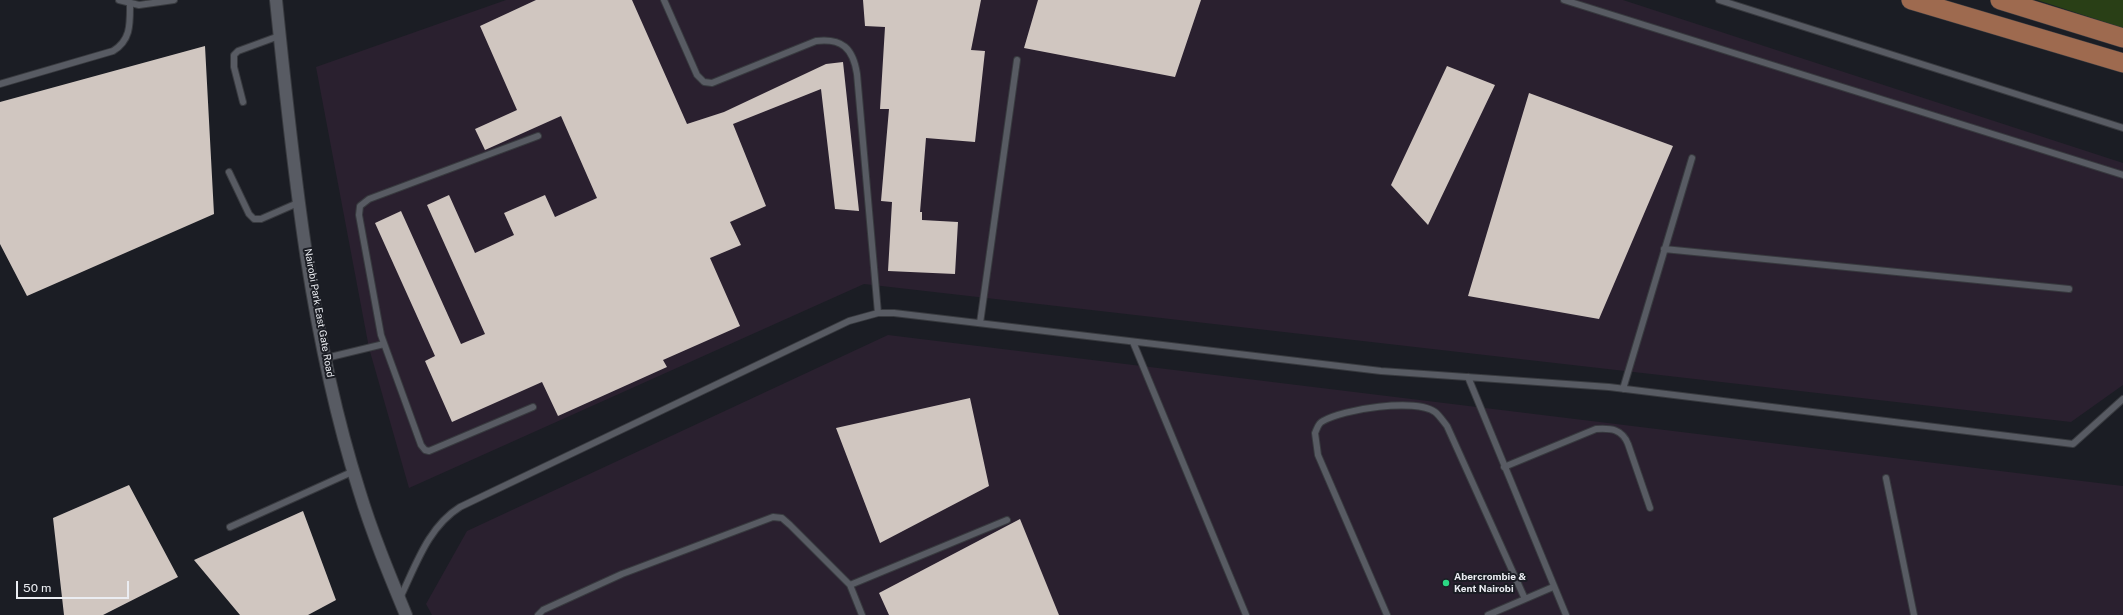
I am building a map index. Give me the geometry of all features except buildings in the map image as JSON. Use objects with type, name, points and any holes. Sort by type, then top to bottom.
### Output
[{"type":"main road","points":[[1911,0],[2123,63]]},
{"type":"main road","points":[[2000,0],[2123,38]]},
{"type":"street","name":"Nairobi Park East Gate Road","points":[[276,0],[291,148],[326,358],[354,471],[372,530],[406,615]]},
{"type":"lane","points":[[119,0],[130,4],[148,5],[174,0]]},
{"type":"lane","points":[[664,0],[697,75],[704,82],[712,83],[816,41],[829,40],[841,44],[849,50],[855,62],[857,74],[878,313]]},
{"type":"lane","points":[[1564,0],[2123,175]]},
{"type":"lane","points":[[1719,0],[2123,128]]},
{"type":"lane","points":[[0,84],[113,51],[121,46],[127,38],[130,28],[130,4]]},
{"type":"lane","points":[[243,102],[234,67],[234,55],[238,51],[279,36]]},
{"type":"lane","points":[[980,323],[1017,60]]},
{"type":"lane","points":[[533,406],[429,451],[425,450],[421,445],[384,344],[359,215],[360,206],[363,203],[538,136]]},
{"type":"lane","points":[[1623,389],[1692,158]]},
{"type":"lane","points":[[228,172],[249,214],[254,219],[261,219],[300,202]]},
{"type":"lane","points":[[1664,249],[2069,289]]},
{"type":"lane","points":[[400,600],[428,539],[441,521],[460,507],[849,321],[878,313],[894,313],[1381,371],[1623,389],[2073,444],[2123,399]]},
{"type":"lane","points":[[1133,342],[1246,615]]},
{"type":"lane","points":[[326,358],[384,344]]},
{"type":"lane","points":[[1468,377],[1553,587],[1566,615]]},
{"type":"lane","points":[[1387,615],[1318,455],[1315,433],[1323,421],[1349,412],[1385,405],[1418,407],[1434,411],[1447,426],[1525,599]]},
{"type":"lane","points":[[1504,467],[1596,429],[1613,429],[1624,435],[1650,508]]},
{"type":"lane","points":[[230,527],[354,471]]},
{"type":"lane","points":[[1886,478],[1914,615]]},
{"type":"lane","points":[[538,615],[543,610],[622,574],[773,517],[782,518],[790,524],[850,585],[862,615]]},
{"type":"lane","points":[[850,585],[1007,520]]},
{"type":"lane","points":[[1488,615],[1553,587]]},
{"type":"shaded area","points":[[506,0],[1623,0],[2123,163],[2123,385],[2071,422],[864,284],[409,488],[369,348],[316,67]]},
{"type":"shaded area","points":[[888,335],[2123,486],[2123,615],[432,615],[426,604],[467,531]]},
{"type":"green space","points":[[2037,0],[2123,0],[2123,28]]},
{"type":"place","name":"Abercrombie & Kent Nairobi","points":[[1446,583]]}]
